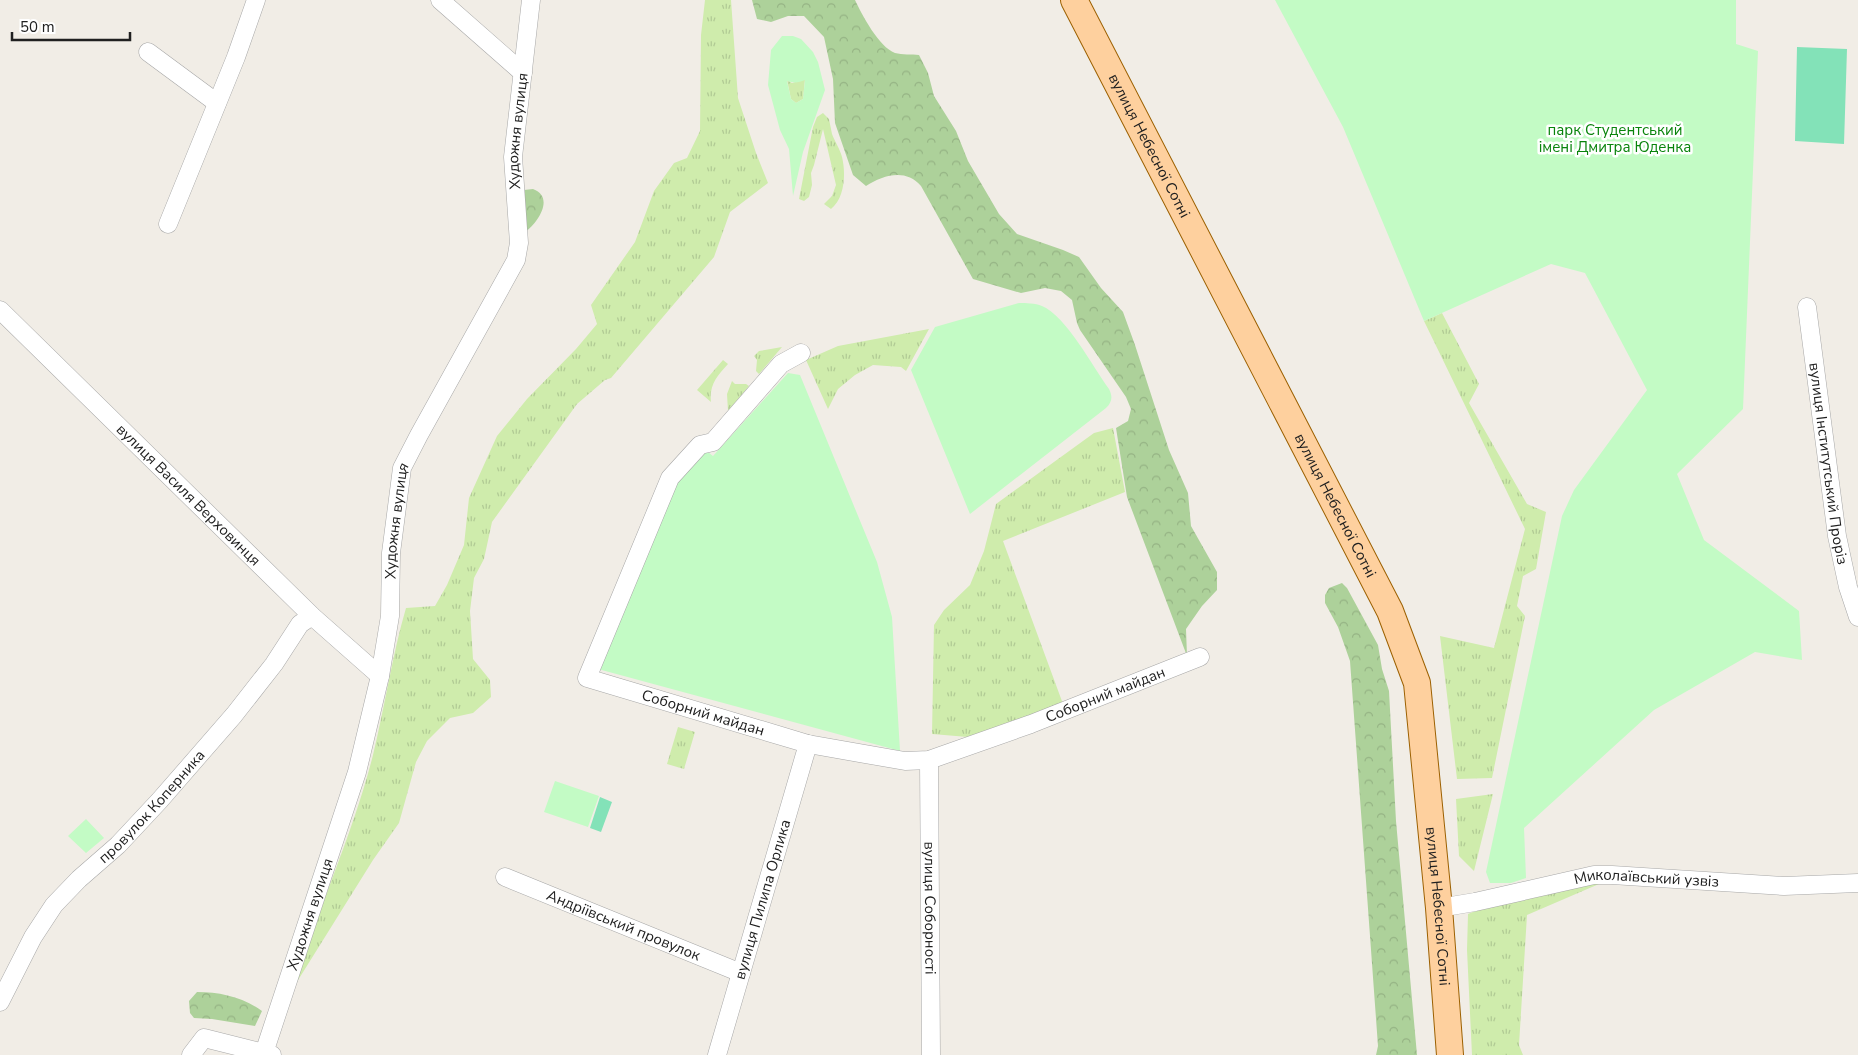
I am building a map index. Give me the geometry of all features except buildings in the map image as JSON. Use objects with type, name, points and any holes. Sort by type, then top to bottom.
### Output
[{"type":"main road","name":"вулиця Небесної Сотні","points":[[1074,0],[1390,611],[1417,683],[1439,908],[1450,1055]]},
{"type":"street","points":[[168,224],[236,57],[256,0]]},
{"type":"street","points":[[440,0],[523,73]]},
{"type":"street","name":"Художня вулиця","points":[[268,1054],[358,772],[380,676],[390,616],[391,553],[402,468],[516,260],[519,243],[513,157],[531,0]]},
{"type":"street","points":[[148,52],[217,104]]},
{"type":"street","name":"вулиця Інститутський Проріз","points":[[1807,308],[1837,536],[1848,587],[1858,617]]},
{"type":"street","name":"вулиця Василя Верховинця","points":[[0,310],[312,616],[380,676]]},
{"type":"street","name":"Соборний майдан","points":[[801,353],[781,364],[713,442],[700,445],[670,478],[587,678],[808,744],[905,761],[929,760],[1030,724],[1200,657]]},
{"type":"street","name":"провулок Коперника","points":[[0,1002],[33,938],[54,905],[79,879],[118,844],[160,800],[234,715],[274,664],[300,624],[312,616]]},
{"type":"street","name":"вулиця Пилипа Орлика","points":[[717,1055],[808,744]]},
{"type":"street","name":"вулиця Соборності","points":[[929,760],[931,1055]]},
{"type":"street","name":"Миколаївський узвіз","points":[[1439,908],[1467,904],[1594,875],[1784,886],[1858,883]]},
{"type":"street","name":"Андріївський провулок","points":[[505,876],[741,973]]},
{"type":"street","points":[[191,1055],[204,1038],[268,1054]]},
{"type":"green space","points":[[705,0],[731,0],[738,98],[768,183],[730,212],[714,257],[611,378],[605,380],[577,404],[492,522],[484,559],[474,578],[470,611],[473,659],[490,680],[491,697],[473,713],[450,718],[427,741],[416,762],[399,823],[373,860],[295,985],[365,784],[406,608],[435,606],[447,585],[464,545],[469,498],[497,436],[527,399],[576,349],[597,324],[591,305],[635,242],[654,191],[674,163],[687,158],[700,131],[701,35]]},
{"type":"green space","points":[[752,0],[855,0],[877,38],[889,50],[898,54],[919,55],[928,73],[934,96],[956,131],[968,161],[999,214],[1017,234],[1079,257],[1101,288],[1123,312],[1169,450],[1188,493],[1191,526],[1217,572],[1217,590],[1202,606],[1186,629],[1187,656],[1127,497],[1116,428],[1128,421],[1131,409],[1126,397],[1080,330],[1072,300],[1061,291],[1045,288],[1021,293],[973,279],[921,186],[915,180],[901,175],[894,175],[887,176],[866,186],[853,175],[835,123],[833,79],[824,37],[804,16],[788,16],[771,22],[757,19]]},
{"type":"green space","name":"парк Студентський імені Дмитра Юденка","points":[[1275,0],[1736,0],[1736,44],[1758,51],[1743,409],[1677,474],[1704,540],[1799,611],[1802,660],[1755,652],[1654,710],[1524,828],[1526,878],[1511,883],[1490,883],[1486,872],[1562,516],[1574,490],[1647,390],[1585,273],[1551,264],[1424,321],[1343,127]]},
{"type":"green space","points":[[782,36],[793,36],[801,39],[813,52],[818,62],[825,90],[803,152],[793,196],[789,149],[780,130],[768,85],[771,50]],"holes":[[[805,80],[803,99],[796,103],[791,99],[787,81],[800,82]]]},
{"type":"green space","points":[[1797,47],[1847,49],[1844,144],[1795,141]]},
{"type":"green space","points":[[805,79],[803,99],[796,103],[791,99],[787,80],[792,83]]},
{"type":"green space","points":[[823,113],[829,119],[832,134],[842,157],[844,170],[842,192],[831,209],[824,204],[832,196],[836,185],[823,129],[811,173],[812,185],[809,197],[804,201],[799,199],[813,127],[817,117]]},
{"type":"green space","points":[[533,189],[540,193],[544,204],[535,223],[525,232],[524,190]]},
{"type":"green space","points":[[1019,303],[1042,306],[1060,320],[1070,331],[1109,389],[1111,394],[1110,404],[970,514],[911,370],[935,327]]},
{"type":"green space","points":[[1442,313],[1479,384],[1469,403],[1527,504],[1546,512],[1536,569],[1523,576],[1517,606],[1525,616],[1492,778],[1457,779],[1440,636],[1494,648],[1525,529],[1424,321]]},
{"type":"green space","points":[[929,329],[906,371],[901,367],[873,365],[855,375],[838,389],[828,409],[806,360],[838,346]]},
{"type":"green space","points":[[782,347],[759,374],[756,371],[757,360],[754,356],[759,351]]},
{"type":"green space","points":[[723,360],[728,364],[715,381],[711,391],[711,402],[697,390]]},
{"type":"green space","points":[[788,373],[800,375],[877,562],[892,617],[900,751],[598,669],[673,481],[704,449],[713,456]]},
{"type":"green space","points":[[732,381],[735,384],[746,384],[749,386],[728,411],[727,394]]},
{"type":"green space","points":[[1113,428],[1125,492],[1003,541],[1063,704],[968,737],[932,734],[934,625],[944,610],[970,585],[984,551],[996,504],[1094,433]]},
{"type":"green space","points":[[1342,583],[1347,588],[1378,645],[1382,669],[1389,691],[1396,821],[1417,1055],[1376,1055],[1378,1046],[1350,661],[1338,627],[1325,603],[1325,595],[1329,588]]},
{"type":"green space","points":[[678,727],[695,732],[684,769],[667,764]]},
{"type":"green space","points":[[555,781],[599,796],[588,827],[544,812]]},
{"type":"green space","points":[[1493,794],[1474,871],[1459,856],[1456,799]]},
{"type":"green space","points":[[600,797],[612,802],[601,832],[590,828]]},
{"type":"green space","points":[[86,819],[104,838],[86,853],[68,836]]},
{"type":"green space","points":[[1588,884],[1599,884],[1527,915],[1519,1045],[1523,1055],[1472,1055],[1467,950],[1468,914],[1487,906]]},
{"type":"green space","points":[[197,992],[231,996],[247,1002],[262,1011],[255,1026],[194,1018],[190,1013],[189,1001]]}]
